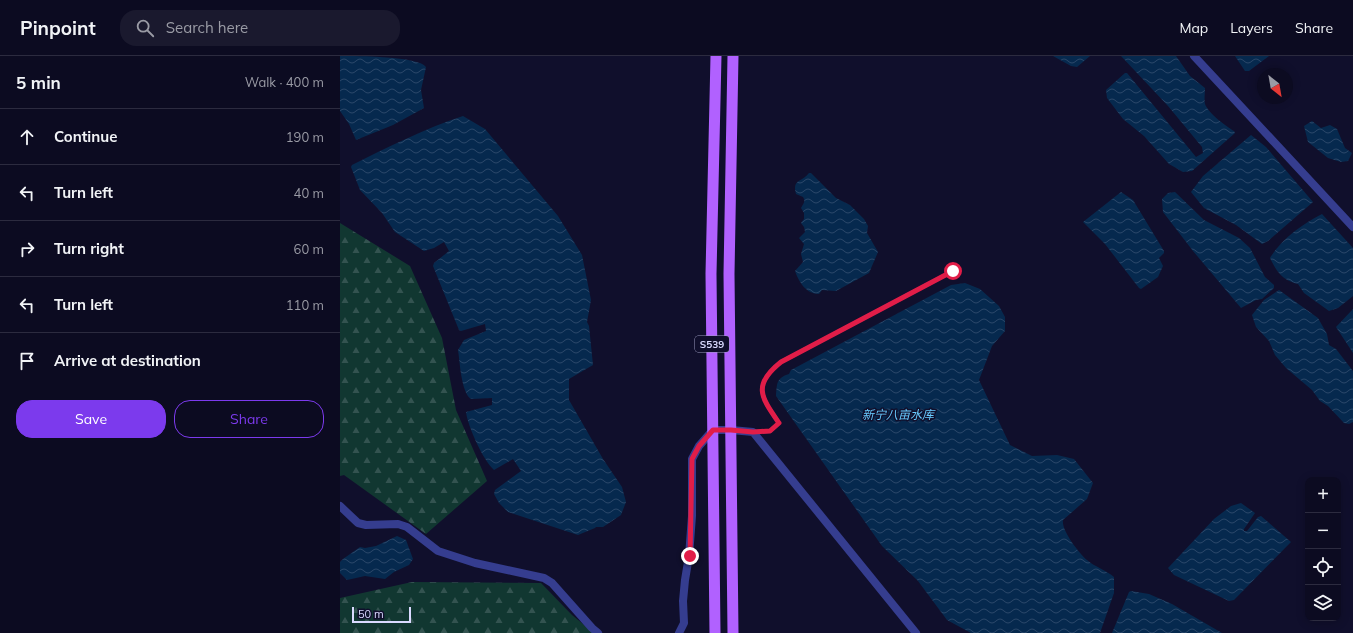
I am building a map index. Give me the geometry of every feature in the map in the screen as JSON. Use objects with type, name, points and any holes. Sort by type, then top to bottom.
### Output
[{"type":"main road","name":"S539","points":[[715,633],[711,274],[716,56]]},
{"type":"main road","name":"S539","points":[[733,56],[729,274],[733,633]]},
{"type":"street","points":[[1194,56],[1353,227]]},
{"type":"street","points":[[680,633],[684,623],[683,601],[685,580],[690,556],[692,459],[699,446],[713,430],[753,432],[916,633]]},
{"type":"street","points":[[340,506],[358,522],[366,525],[385,523],[398,524],[407,527],[438,551],[475,563],[544,578],[552,584],[598,633]]},
{"type":"lane","points":[[753,432],[770,431],[779,423],[762,395],[766,376],[773,368],[781,362],[953,271]]},
{"type":"green space","points":[[340,223],[410,266],[442,338],[456,410],[487,481],[426,534],[344,475],[340,476]]},
{"type":"green space","points":[[412,582],[541,583],[572,615],[594,633],[340,633],[340,598]]},
{"type":"water","points":[[340,56],[386,57],[421,63],[426,67],[421,90],[424,108],[393,125],[356,140],[349,124],[340,111]]},
{"type":"water","points":[[1053,56],[1090,56],[1077,67],[1071,66]]},
{"type":"water","points":[[1121,56],[1176,56],[1190,76],[1205,88],[1205,104],[1207,108],[1235,133],[1192,171],[1183,172],[1169,164],[1144,136],[1123,119],[1107,98],[1106,90],[1125,73],[1127,73],[1196,157],[1203,153],[1202,147],[1168,106]]},
{"type":"water","points":[[1235,56],[1269,56],[1249,71],[1245,71]]},
{"type":"water","points":[[463,116],[485,129],[558,216],[582,255],[591,300],[587,322],[589,326],[593,365],[569,379],[569,400],[603,459],[622,487],[626,502],[621,515],[603,527],[596,527],[578,535],[508,512],[499,503],[494,494],[495,490],[521,471],[513,459],[494,470],[485,459],[470,426],[466,412],[492,405],[492,398],[471,399],[468,395],[463,384],[458,350],[464,340],[486,331],[485,324],[461,331],[459,330],[433,266],[434,263],[449,251],[444,242],[434,248],[424,251],[395,232],[382,213],[360,190],[351,167],[352,165],[406,139]]},
{"type":"water","points":[[1312,121],[1321,128],[1330,125],[1337,129],[1345,148],[1352,153],[1348,161],[1341,162],[1328,158],[1308,142],[1304,126]]},
{"type":"water","points":[[1251,135],[1266,147],[1313,202],[1268,241],[1262,244],[1236,225],[1204,208],[1191,192],[1203,176]]},
{"type":"water","points":[[811,173],[836,198],[850,205],[864,219],[868,226],[867,233],[878,252],[869,273],[836,291],[822,290],[819,294],[807,290],[801,283],[795,271],[803,262],[801,254],[804,244],[799,238],[805,232],[801,223],[804,219],[804,213],[801,208],[804,200],[803,197],[796,194],[795,186],[796,183]]},
{"type":"water","points":[[1121,192],[1133,200],[1164,251],[1159,258],[1163,266],[1158,277],[1141,289],[1105,244],[1083,222]]},
{"type":"water","points":[[1175,192],[1204,220],[1239,238],[1250,248],[1265,277],[1274,285],[1274,288],[1262,299],[1256,300],[1241,308],[1193,251],[1163,212],[1162,199],[1168,193]]},
{"type":"water","points":[[1322,214],[1353,248],[1353,296],[1338,308],[1329,311],[1304,293],[1298,284],[1284,278],[1270,258],[1286,238],[1307,222]]},
{"type":"water","name":"新宁八亩水库","points":[[965,283],[980,289],[999,306],[1005,317],[1005,331],[992,346],[979,380],[1010,445],[1032,456],[1057,455],[1074,459],[1093,483],[1087,499],[1063,520],[1063,524],[1071,541],[1084,557],[1114,577],[1114,593],[1100,633],[971,633],[947,620],[918,581],[882,546],[776,396],[779,380],[789,374],[791,370],[951,285]]},
{"type":"water","points":[[1279,290],[1318,318],[1327,334],[1329,345],[1336,349],[1353,371],[1353,422],[1349,424],[1344,423],[1328,406],[1320,401],[1312,390],[1286,368],[1275,355],[1269,341],[1256,327],[1252,315],[1264,300]]},
{"type":"water","points":[[1353,309],[1353,353],[1336,327]]},
{"type":"water","points":[[1241,503],[1255,513],[1244,531],[1247,531],[1258,517],[1261,516],[1291,542],[1234,600],[1229,601],[1174,575],[1168,568],[1214,519],[1231,506]]},
{"type":"water","points":[[397,536],[406,540],[413,559],[409,565],[394,572],[385,579],[365,576],[347,580],[340,573],[340,562],[360,547],[365,548],[376,546]]},
{"type":"water","points":[[1129,592],[1149,594],[1172,604],[1222,633],[1112,633]]},
{"type":"route","points":[[690,556],[692,459],[699,446],[713,430],[753,432],[770,431],[779,423],[762,395],[766,376],[773,368],[781,362],[953,271]]}]
